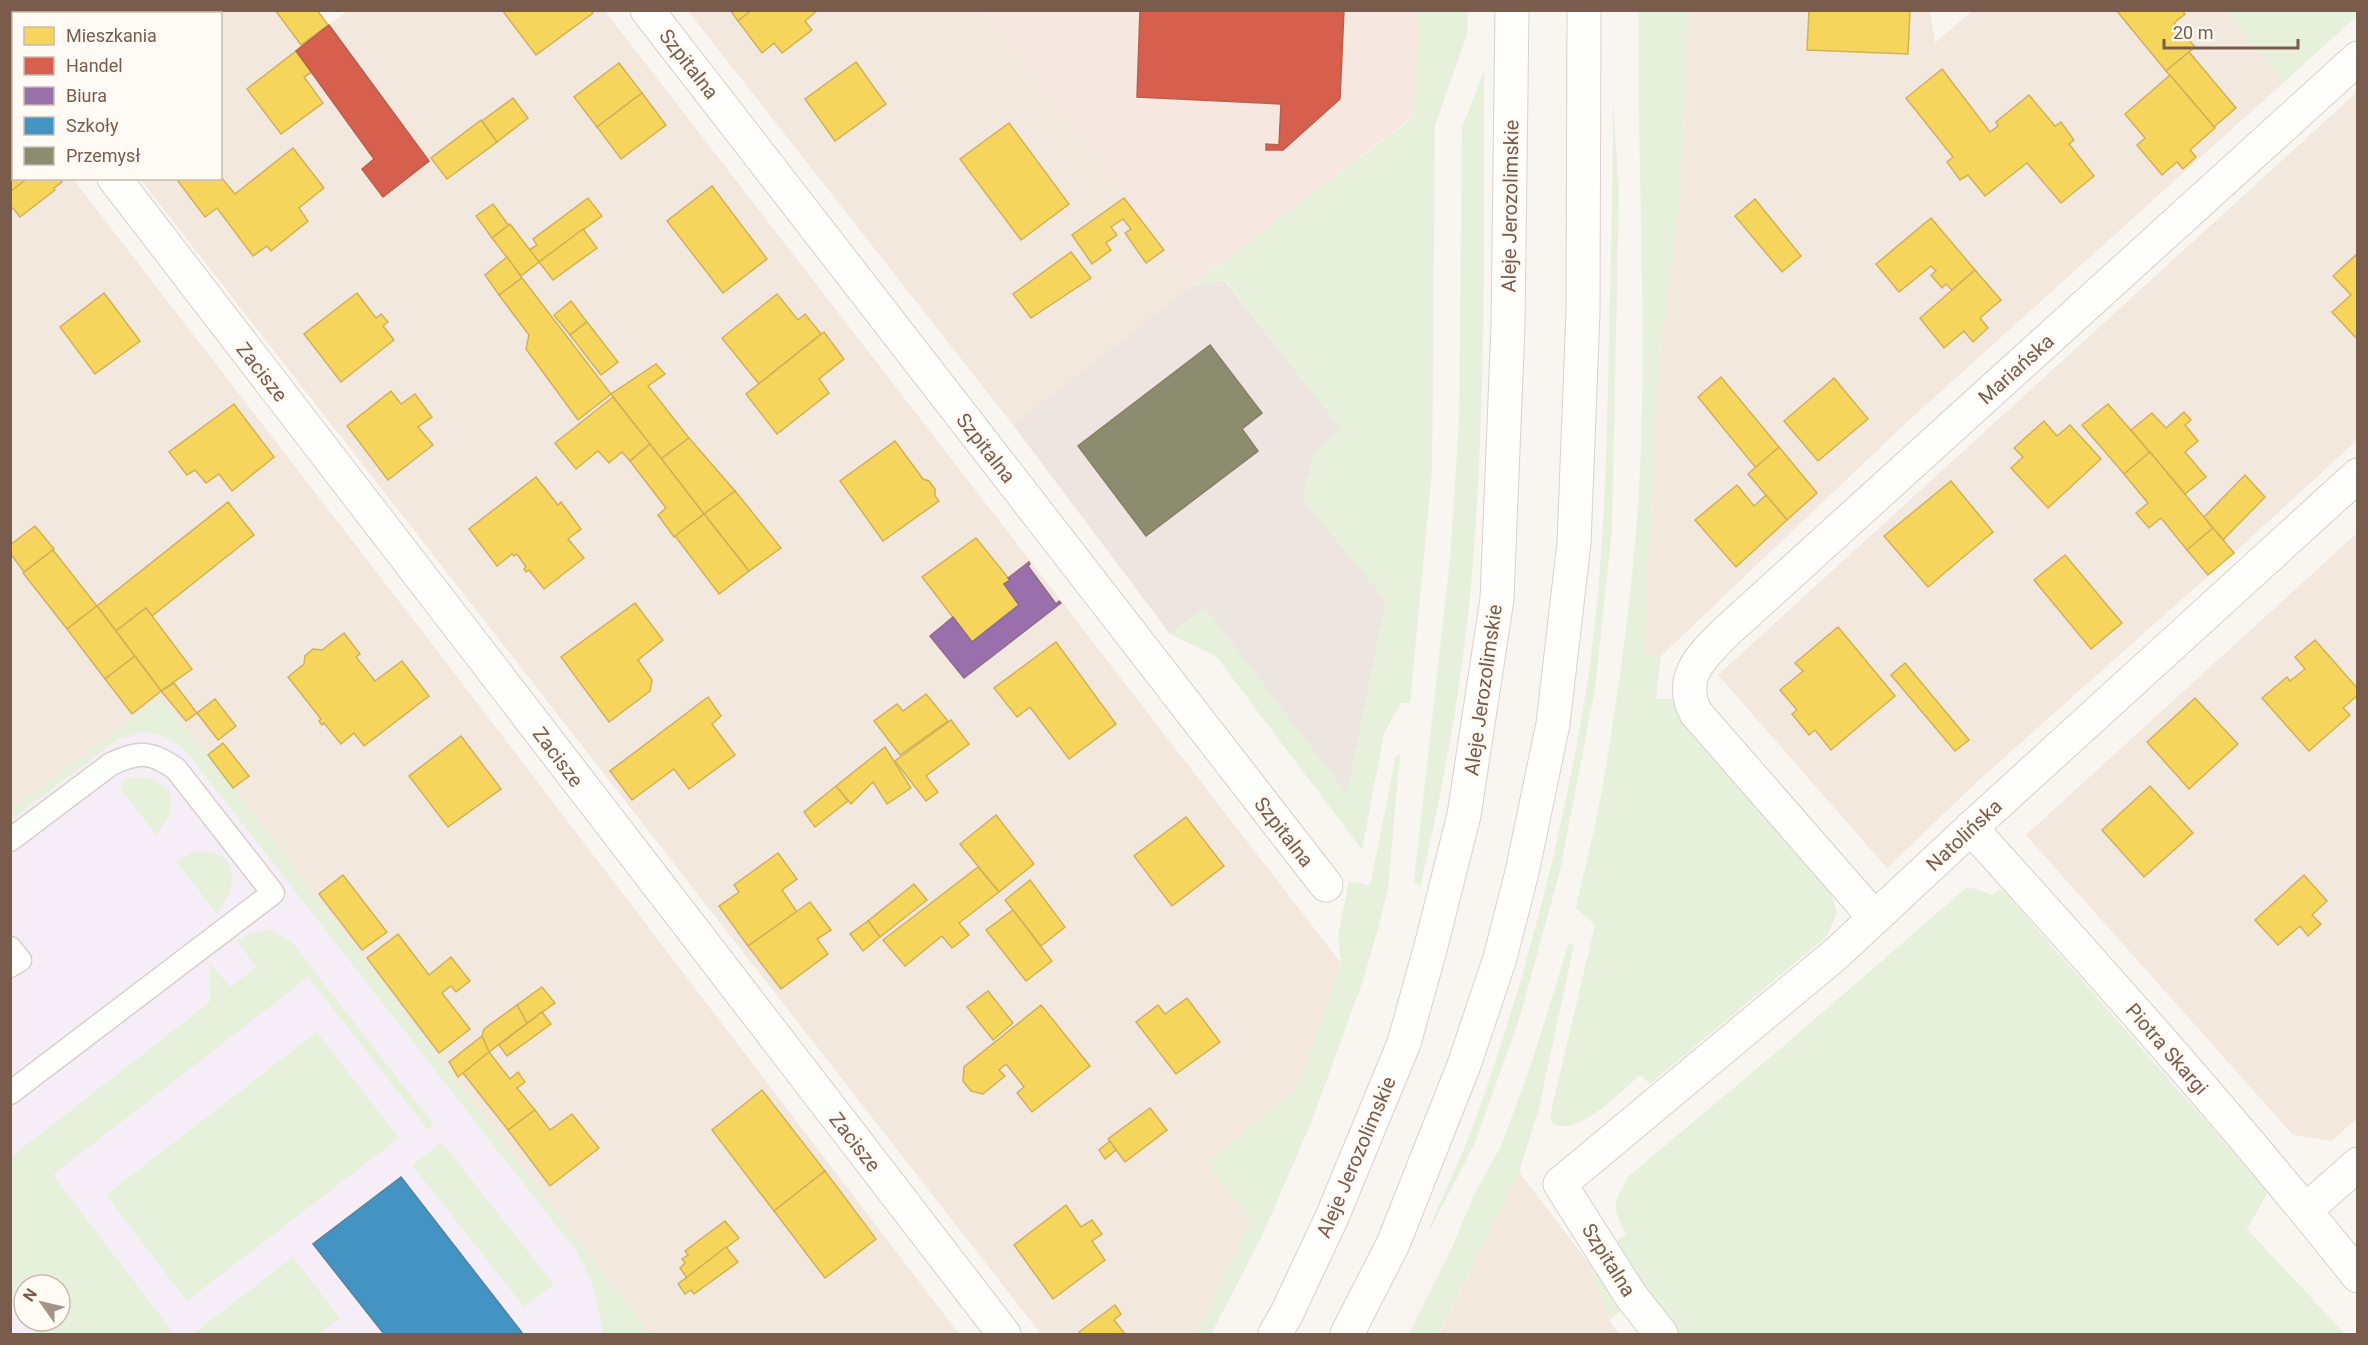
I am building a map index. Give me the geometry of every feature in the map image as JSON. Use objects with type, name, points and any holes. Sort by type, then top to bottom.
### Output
[{"type":"street","name":"Szpitalna","points":[[647,10],[1326,885]]},
{"type":"street","name":"Aleje Jerozolimskie","points":[[1275,1335],[1332,1216],[1404,1043],[1464,815],[1497,599],[1508,326],[1512,10]]},
{"type":"street","points":[[1347,1335],[1393,1244],[1426,1164],[1500,958],[1522,872],[1553,724],[1575,543],[1583,312],[1584,10]]},
{"type":"street","name":"Mariańska","points":[[1874,917],[1696,713],[1690,701],[1689,690],[1697,663],[1726,631],[2358,58]]},
{"type":"street","name":"Zacisze","points":[[116,180],[1004,1335]]},
{"type":"street","name":"Natolińska","points":[[1560,1184],[1838,953],[1874,917],[2358,475]]},
{"type":"street","name":"Piotra Skargi","points":[[1971,828],[2148,1026],[2306,1210],[2358,1275]]},
{"type":"street","points":[[2306,1210],[2358,1164]]},
{"type":"street","name":"Szpitalna","points":[[1560,1184],[1631,1296],[1661,1335]]},
{"type":"lane","points":[[10,840],[111,764],[130,756],[150,754],[176,770],[273,893],[10,1093]]},
{"type":"shaded area","points":[[317,10],[329,25],[348,11],[605,11],[1341,963],[1297,1090],[1207,1162],[1251,1221],[1197,1334],[1041,1334],[141,180],[222,180],[222,12],[12,11]]},
{"type":"shaded area","points":[[688,11],[984,11],[1192,286],[1013,425]]},
{"type":"shaded area","points":[[984,11],[1418,11],[1414,116],[1192,286]]},
{"type":"shaded area","points":[[1689,11],[1930,11],[1935,43],[1972,11],[2226,11],[2284,82],[1907,422],[1661,656],[1644,655],[1661,322],[1665,319],[1680,202]]},
{"type":"shaded area","points":[[2357,92],[2357,440],[1979,780],[1887,868],[1718,675]]},
{"type":"shaded area","points":[[11,95],[12,180],[74,180],[442,657],[959,1334],[650,1334],[207,753],[160,698],[11,810]]},
{"type":"shaded area","points":[[1225,281],[1342,430],[1313,455],[1303,500],[1386,600],[1347,795],[1205,608],[1170,634],[1013,425],[1192,286]]},
{"type":"shaded area","points":[[2357,533],[2357,1118],[2332,1141],[2293,1135],[2026,835]]},
{"type":"shaded area","points":[[160,698],[207,753],[650,1334],[11,1334],[11,810]]},
{"type":"shaded area","points":[[1519,1172],[1588,1262],[1609,1320],[1619,1334],[1439,1334]]},
{"type":"green space","points":[[2357,10],[2357,16],[2284,82],[2226,11]]},
{"type":"green space","points":[[1418,11],[1468,11],[1467,35],[1435,125],[1432,471],[1410,703],[1401,703],[1384,733],[1362,850],[1216,656],[1170,634],[1205,608],[1347,794],[1386,600],[1303,500],[1313,455],[1342,430],[1226,281],[1192,286],[1414,117]]},
{"type":"green space","points":[[1639,11],[1689,11],[1680,202],[1665,319],[1661,322],[1644,655],[1661,656],[1656,699],[1674,699],[1693,734],[1829,888],[1837,912],[1827,936],[1650,1084],[1640,1075],[1611,1101],[1587,1118],[1575,1124],[1563,1126],[1553,1124],[1550,1116],[1595,925],[1576,908],[1600,800],[1616,700],[1628,616],[1639,489],[1643,337]]},
{"type":"green space","points":[[1484,71],[1484,260],[1477,511],[1472,574],[1452,732],[1420,887],[1414,881],[1450,559],[1459,423],[1462,128]]},
{"type":"green space","points":[[1613,101],[1619,192],[1612,529],[1595,689],[1560,871],[1520,1016],[1475,1143],[1429,1228],[1462,1155],[1479,1110],[1529,951],[1568,789],[1588,679],[1597,605],[1604,495]]},
{"type":"green space","points":[[160,698],[207,753],[650,1334],[603,1334],[594,1288],[577,1252],[188,754],[176,743],[160,735],[143,732],[118,739],[11,820],[11,810]]},
{"type":"green space","points":[[1400,754],[1388,888],[1362,983],[1311,1123],[1261,1238],[1211,1334],[1197,1334],[1251,1221],[1207,1162],[1297,1090],[1341,963],[1338,936],[1349,881],[1370,886],[1396,756]]},
{"type":"green space","points":[[134,777],[158,782],[166,788],[170,796],[169,814],[156,835],[120,788],[124,779]]},
{"type":"green space","points":[[196,851],[211,852],[222,856],[232,872],[229,892],[217,914],[176,861]]},
{"type":"green space","points":[[1966,888],[1977,889],[1992,895],[2001,888],[2268,1192],[2247,1229],[2345,1334],[1672,1334],[1613,1244],[1626,1234],[1618,1217],[1616,1205],[1629,1176]]},
{"type":"green space","points":[[269,930],[290,940],[434,1125],[428,1130],[308,977],[53,1175],[171,1330],[165,1334],[36,1334],[72,1333],[72,1273],[12,1273],[11,1301],[11,1157],[210,1002],[209,962],[230,987],[256,967],[237,941],[253,932]]},
{"type":"green space","points":[[1569,943],[1574,945],[1539,1108],[1519,1172],[1438,1334],[1409,1334],[1452,1248],[1474,1195],[1501,1146],[1531,1065]]},
{"type":"green space","points":[[317,1032],[399,1138],[187,1301],[106,1195]]},
{"type":"green space","points":[[442,1142],[554,1285],[524,1307],[412,1165]]},
{"type":"green space","points":[[293,1257],[340,1318],[320,1334],[193,1334]]},
{"type":"green space","points":[[1595,1258],[1627,1306],[1609,1320],[1588,1262]]},
{"type":"building: Mieszkania","points":[[38,10],[101,10],[102,12],[36,12]]},
{"type":"building: Mieszkania","points":[[275,10],[317,10],[328,25],[301,45]]},
{"type":"building: Mieszkania","points":[[502,10],[591,10],[593,13],[536,55]]},
{"type":"building: Mieszkania","points":[[730,10],[752,10],[738,21]]},
{"type":"building: Mieszkania","points":[[752,10],[818,10],[805,21],[812,30],[782,53],[774,43],[762,53],[738,21]]},
{"type":"building: Mieszkania","points":[[1809,10],[1910,10],[1908,54],[1807,50]]},
{"type":"building: Mieszkania","points":[[2116,10],[2182,10],[2185,14],[2174,23],[2195,47],[2166,71]]},
{"type":"building: Mieszkania","points":[[296,51],[312,72],[304,77],[323,103],[281,134],[247,89]]},
{"type":"building: Mieszkania","points":[[2189,52],[2236,108],[2214,127],[2166,71]]},
{"type":"building: Mieszkania","points":[[856,62],[886,104],[835,141],[805,99]]},
{"type":"building: Mieszkania","points":[[619,63],[642,93],[597,127],[574,97]]},
{"type":"building: Mieszkania","points":[[1942,69],[1990,132],[1998,126],[1996,122],[2029,95],[2055,126],[2061,122],[2074,140],[2069,144],[2094,176],[2061,203],[2027,163],[1985,196],[1968,175],[1960,180],[1947,162],[1953,157],[1906,98]]},
{"type":"building: Mieszkania","points":[[2170,75],[2215,128],[2190,150],[2196,157],[2183,169],[2177,162],[2162,175],[2137,145],[2145,138],[2125,114]]},
{"type":"building: Mieszkania","points":[[642,93],[666,125],[621,159],[597,127]]},
{"type":"building: Mieszkania","points":[[513,98],[528,118],[497,142],[482,121]]},
{"type":"building: Mieszkania","points":[[10,117],[12,119],[12,180],[25,180],[10,192]]},
{"type":"building: Mieszkania","points":[[481,120],[497,142],[447,179],[431,158]]},
{"type":"building: Mieszkania","points":[[1009,123],[1069,204],[1021,240],[960,159]]},
{"type":"building: Mieszkania","points":[[293,148],[324,188],[299,208],[308,221],[271,251],[267,246],[253,256],[217,208],[205,217],[178,181],[222,178],[235,194]]},
{"type":"building: Mieszkania","points":[[25,180],[60,180],[62,182],[20,217],[13,208],[10,210],[10,192]]},
{"type":"building: Mieszkania","points":[[712,186],[767,259],[723,293],[667,221]]},
{"type":"building: Mieszkania","points":[[588,198],[602,216],[539,262],[529,250],[537,245],[533,239]]},
{"type":"building: Mieszkania","points":[[1124,198],[1164,250],[1146,263],[1125,233],[1131,229],[1123,219],[1111,227],[1117,235],[1106,243],[1111,250],[1092,264],[1072,235]]},
{"type":"building: Mieszkania","points":[[1755,199],[1801,256],[1782,272],[1735,216]]},
{"type":"building: Mieszkania","points":[[493,204],[509,226],[492,238],[476,216]]},
{"type":"building: Mieszkania","points":[[1931,218],[1975,270],[1952,290],[1946,284],[1942,288],[1931,275],[1936,271],[1931,266],[1899,292],[1876,264]]},
{"type":"building: Mieszkania","points":[[510,224],[539,262],[521,276],[492,238]]},
{"type":"building: Mieszkania","points":[[583,229],[597,248],[553,280],[539,262]]},
{"type":"building: Mieszkania","points":[[1071,252],[1091,278],[1031,318],[1013,294]]},
{"type":"building: Mieszkania","points":[[2358,253],[2358,340],[2332,312],[2351,295],[2333,276]]},
{"type":"building: Mieszkania","points":[[507,257],[522,278],[499,295],[485,275]]},
{"type":"building: Mieszkania","points":[[1975,270],[2001,300],[1980,318],[1988,328],[1973,342],[1964,331],[1944,348],[1920,318]]},
{"type":"building: Mieszkania","points":[[522,278],[611,394],[578,420],[526,349],[529,335],[499,295]]},
{"type":"building: Mieszkania","points":[[104,293],[140,341],[95,374],[60,327]]},
{"type":"building: Mieszkania","points":[[357,293],[376,318],[381,314],[388,322],[383,326],[394,340],[341,382],[304,334]]},
{"type":"building: Mieszkania","points":[[777,294],[798,320],[805,314],[821,334],[759,384],[722,338]]},
{"type":"building: Mieszkania","points":[[571,301],[587,322],[570,335],[554,315]]},
{"type":"building: Mieszkania","points":[[587,322],[618,362],[601,375],[570,335]]},
{"type":"building: Mieszkania","points":[[824,332],[844,359],[819,379],[829,393],[777,434],[746,394]]},
{"type":"building: Mieszkania","points":[[656,364],[665,374],[648,386],[689,438],[661,459],[611,394]]},
{"type":"building: Mieszkania","points":[[1721,377],[1779,447],[1756,468],[1698,397]]},
{"type":"building: Mieszkania","points":[[1834,378],[1868,419],[1818,461],[1784,421]]},
{"type":"building: Mieszkania","points":[[391,391],[401,404],[415,394],[432,417],[418,427],[433,445],[388,480],[347,426]]},
{"type":"building: Mieszkania","points":[[613,397],[650,444],[630,461],[622,452],[609,463],[598,451],[576,469],[555,443]]},
{"type":"building: Mieszkania","points":[[234,404],[274,457],[232,491],[219,474],[206,483],[195,470],[187,475],[169,452]]},
{"type":"building: Mieszkania","points":[[2108,404],[2150,452],[2124,474],[2082,425]]},
{"type":"building: Mieszkania","points":[[2184,412],[2191,420],[2185,425],[2198,441],[2185,452],[2206,477],[2185,494],[2131,430],[2152,413],[2166,428]]},
{"type":"building: Mieszkania","points":[[2044,421],[2057,436],[2070,425],[2101,459],[2048,508],[2011,468],[2023,457],[2014,448]]},
{"type":"building: Mieszkania","points":[[689,438],[735,491],[704,514],[661,459]]},
{"type":"building: Mieszkania","points":[[895,441],[923,479],[929,481],[935,489],[935,496],[939,501],[883,541],[840,481]]},
{"type":"building: Mieszkania","points":[[650,444],[704,514],[674,537],[658,515],[666,508],[630,461]]},
{"type":"building: Mieszkania","points":[[1779,447],[1817,493],[1787,520],[1748,474]]},
{"type":"building: Mieszkania","points":[[2150,452],[2213,528],[2187,550],[2161,518],[2149,528],[2136,513],[2148,503],[2124,474]]},
{"type":"building: Mieszkania","points":[[2245,475],[2265,497],[2223,540],[2204,517]]},
{"type":"building: Mieszkania","points":[[536,477],[558,505],[561,502],[581,529],[568,539],[584,558],[544,589],[529,570],[526,572],[524,569],[526,567],[517,554],[514,556],[512,554],[497,566],[469,529]]},
{"type":"building: Mieszkania","points":[[1951,481],[1993,532],[1928,587],[1884,536]]},
{"type":"building: Mieszkania","points":[[1737,485],[1754,506],[1766,495],[1787,520],[1736,567],[1695,520]]},
{"type":"building: Mieszkania","points":[[735,491],[781,548],[749,571],[704,514]]},
{"type":"building: Mieszkania","points":[[228,502],[254,535],[152,616],[146,608],[116,631],[97,606]]},
{"type":"building: Mieszkania","points":[[704,514],[749,571],[719,594],[675,536]]},
{"type":"building: Mieszkania","points":[[35,526],[54,549],[24,572],[10,553],[10,545]]},
{"type":"building: Mieszkania","points":[[2213,528],[2234,553],[2208,575],[2187,550]]},
{"type":"building: Mieszkania","points":[[976,538],[1010,580],[1004,584],[1019,605],[972,642],[922,577]]},
{"type":"building: Mieszkania","points":[[53,550],[97,606],[67,629],[23,573]]},
{"type":"building: Mieszkania","points":[[2065,555],[2122,623],[2091,649],[2034,580]]},
{"type":"building: Mieszkania","points":[[635,603],[663,640],[638,660],[652,680],[650,691],[609,722],[561,657]]},
{"type":"building: Mieszkania","points":[[97,606],[135,656],[105,679],[67,629]]},
{"type":"building: Mieszkania","points":[[146,608],[192,669],[161,691],[116,631]]},
{"type":"building: Mieszkania","points":[[1838,627],[1895,696],[1831,750],[1815,730],[1809,735],[1792,714],[1797,710],[1780,690],[1803,671],[1795,663]]},
{"type":"building: Mieszkania","points":[[344,633],[360,654],[356,657],[375,681],[402,661],[429,696],[364,746],[354,733],[341,744],[324,723],[322,725],[319,721],[321,719],[288,677],[304,664],[305,656],[313,649],[322,650]]},
{"type":"building: Mieszkania","points":[[2315,640],[2358,689],[2358,695],[2343,708],[2350,715],[2309,751],[2262,698],[2287,677],[2290,681],[2305,669],[2295,657]]},
{"type":"building: Mieszkania","points":[[1056,642],[1116,724],[1069,759],[1030,707],[1017,717],[994,688]]},
{"type":"building: Mieszkania","points":[[135,656],[161,691],[132,714],[105,679]]},
{"type":"building: Mieszkania","points":[[1905,663],[1969,740],[1955,751],[1891,675]]},
{"type":"building: Mieszkania","points":[[174,683],[197,713],[186,721],[161,691]]},
{"type":"building: Mieszkania","points":[[926,694],[948,721],[900,755],[874,721],[897,704],[903,711]]},
{"type":"building: Mieszkania","points":[[708,697],[721,716],[712,724],[735,755],[689,789],[674,769],[632,800],[610,771]]},
{"type":"building: Mieszkania","points":[[2195,698],[2238,744],[2189,789],[2147,742]]},
{"type":"building: Mieszkania","points":[[215,699],[236,726],[218,740],[197,713]]},
{"type":"building: Mieszkania","points":[[951,720],[969,744],[926,776],[938,792],[926,801],[895,761]]},
{"type":"building: Mieszkania","points":[[461,736],[501,789],[448,827],[409,776]]},
{"type":"building: Mieszkania","points":[[223,743],[249,776],[233,788],[208,755]]},
{"type":"building: Mieszkania","points":[[885,747],[911,788],[887,804],[873,782],[851,804],[836,786]]},
{"type":"building: Mieszkania","points":[[836,786],[848,801],[815,827],[804,812]]},
{"type":"building: Mieszkania","points":[[2150,786],[2193,833],[2144,877],[2102,830]]},
{"type":"building: Mieszkania","points":[[996,815],[1034,864],[999,892],[960,844]]},
{"type":"building: Mieszkania","points":[[1186,817],[1224,866],[1172,906],[1134,856]]},
{"type":"building: Mieszkania","points":[[778,853],[797,879],[782,890],[797,912],[748,946],[719,906],[739,892],[734,885]]},
{"type":"building: Mieszkania","points":[[978,867],[999,892],[959,923],[969,935],[952,948],[942,936],[905,966],[883,940]]},
{"type":"building: Mieszkania","points":[[343,875],[387,932],[362,950],[319,894]]},
{"type":"building: Mieszkania","points":[[2304,875],[2327,901],[2312,915],[2321,924],[2308,936],[2300,926],[2278,945],[2255,920]]},
{"type":"building: Mieszkania","points":[[1030,880],[1065,927],[1041,946],[1005,900]]},
{"type":"building: Mieszkania","points":[[914,884],[927,900],[880,937],[868,921]]},
{"type":"building: Mieszkania","points":[[810,902],[831,930],[817,939],[828,954],[781,989],[748,946]]},
{"type":"building: Mieszkania","points":[[1013,910],[1052,961],[1026,981],[986,930]]},
{"type":"building: Mieszkania","points":[[868,921],[880,937],[863,951],[850,934]]},
{"type":"building: Mieszkania","points":[[398,934],[429,975],[451,957],[470,981],[456,992],[451,986],[442,993],[470,1029],[439,1053],[367,958]]},
{"type":"building: Mieszkania","points":[[542,987],[555,1003],[527,1023],[517,1005]]},
{"type":"building: Mieszkania","points":[[988,991],[1013,1023],[993,1040],[967,1007]]},
{"type":"building: Mieszkania","points":[[1187,998],[1220,1042],[1176,1074],[1136,1022],[1158,1005],[1165,1014]]},
{"type":"building: Mieszkania","points":[[517,1005],[527,1023],[489,1052],[482,1036],[484,1029]]},
{"type":"building: Mieszkania","points":[[1041,1005],[1090,1066],[1032,1112],[1017,1093],[1024,1087],[1006,1064],[999,1070],[1005,1076],[983,1094],[971,1091],[963,1081],[964,1067]]},
{"type":"building: Mieszkania","points":[[542,1012],[551,1024],[507,1056],[499,1045]]},
{"type":"building: Mieszkania","points":[[482,1036],[489,1052],[458,1077],[449,1062]]},
{"type":"building: Mieszkania","points":[[489,1052],[510,1079],[518,1072],[525,1082],[517,1088],[535,1110],[508,1130],[463,1073]]},
{"type":"building: Mieszkania","points":[[762,1090],[825,1171],[774,1211],[712,1130]]},
{"type":"building: Mieszkania","points":[[1150,1108],[1167,1130],[1125,1162],[1108,1139]]},
{"type":"building: Mieszkania","points":[[535,1110],[550,1130],[572,1114],[599,1148],[550,1186],[508,1130]]},
{"type":"building: Mieszkania","points":[[1110,1141],[1116,1150],[1105,1159],[1099,1150]]},
{"type":"building: Mieszkania","points":[[825,1171],[876,1239],[825,1278],[774,1211]]},
{"type":"building: Mieszkania","points":[[1066,1205],[1081,1227],[1092,1220],[1102,1234],[1092,1241],[1105,1260],[1053,1299],[1014,1245]]},
{"type":"building: Mieszkania","points":[[725,1221],[739,1238],[687,1278],[680,1268],[685,1263],[682,1259],[688,1255],[685,1251]]},
{"type":"building: Mieszkania","points":[[726,1247],[738,1262],[694,1294],[691,1290],[685,1294],[678,1284]]},
{"type":"building: Mieszkania","points":[[1115,1305],[1121,1314],[1114,1320],[1125,1334],[1081,1334],[1079,1332]]},
{"type":"building: Handel","points":[[1140,10],[1344,10],[1340,99],[1283,150],[1266,150],[1266,144],[1279,145],[1281,104],[1137,97]]},
{"type":"building: Handel","points":[[329,25],[429,161],[383,197],[362,169],[374,159],[296,51]]},
{"type":"building: Biura","points":[[1029,562],[1028,566],[1056,604],[1059,601],[1061,603],[964,678],[930,636],[953,617],[972,642],[1019,605],[1004,584],[1010,580],[1008,578]]},
{"type":"building: Szkoły","points":[[401,1177],[523,1334],[384,1334],[313,1244]]},
{"type":"building: Przemysł","points":[[1210,345],[1262,413],[1242,429],[1258,451],[1146,536],[1078,446]]}]
